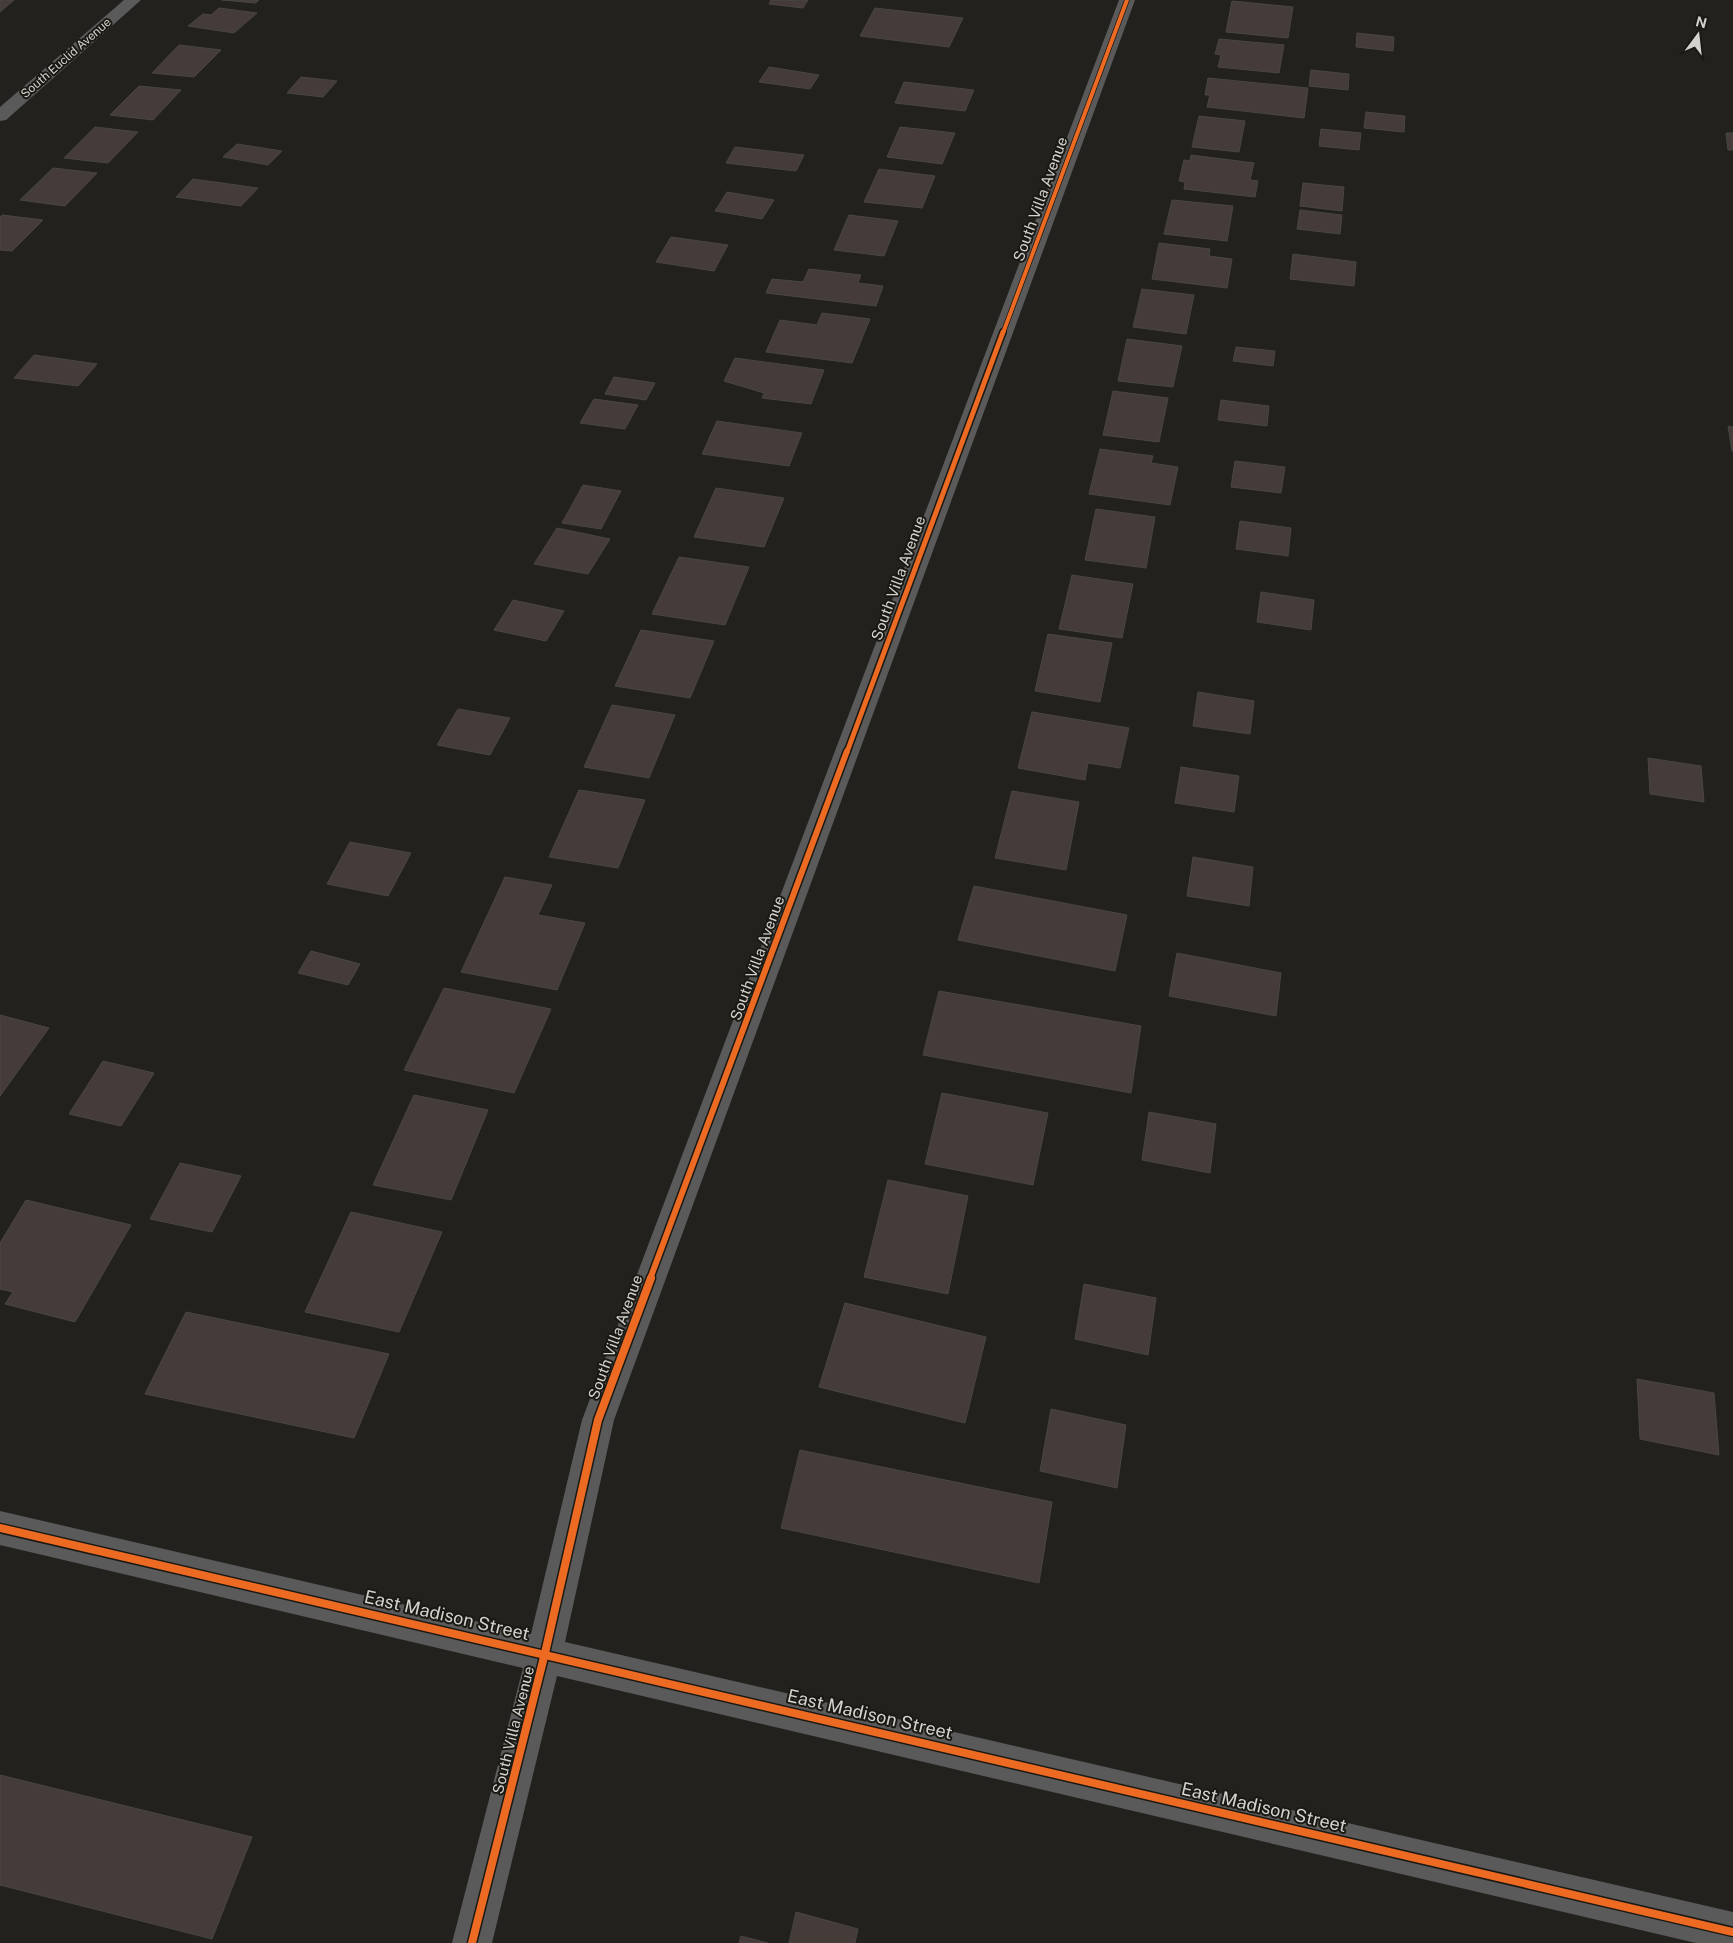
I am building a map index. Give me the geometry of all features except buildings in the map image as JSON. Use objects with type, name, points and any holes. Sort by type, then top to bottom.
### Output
[{"type":"street","name":"South Euclid Avenue","points":[[0,116],[133,0]]},
{"type":"street","name":"South Villa Avenue","points":[[472,1943],[544,1654],[598,1420],[1127,0]]},
{"type":"street","name":"East Madison Street","points":[[0,1528],[1733,1932]]},
{"type":"cycle path","points":[[472,1943],[545,1653],[598,1420],[1127,0]]},
{"type":"cycle path","points":[[0,1528],[1733,1932]]}]
